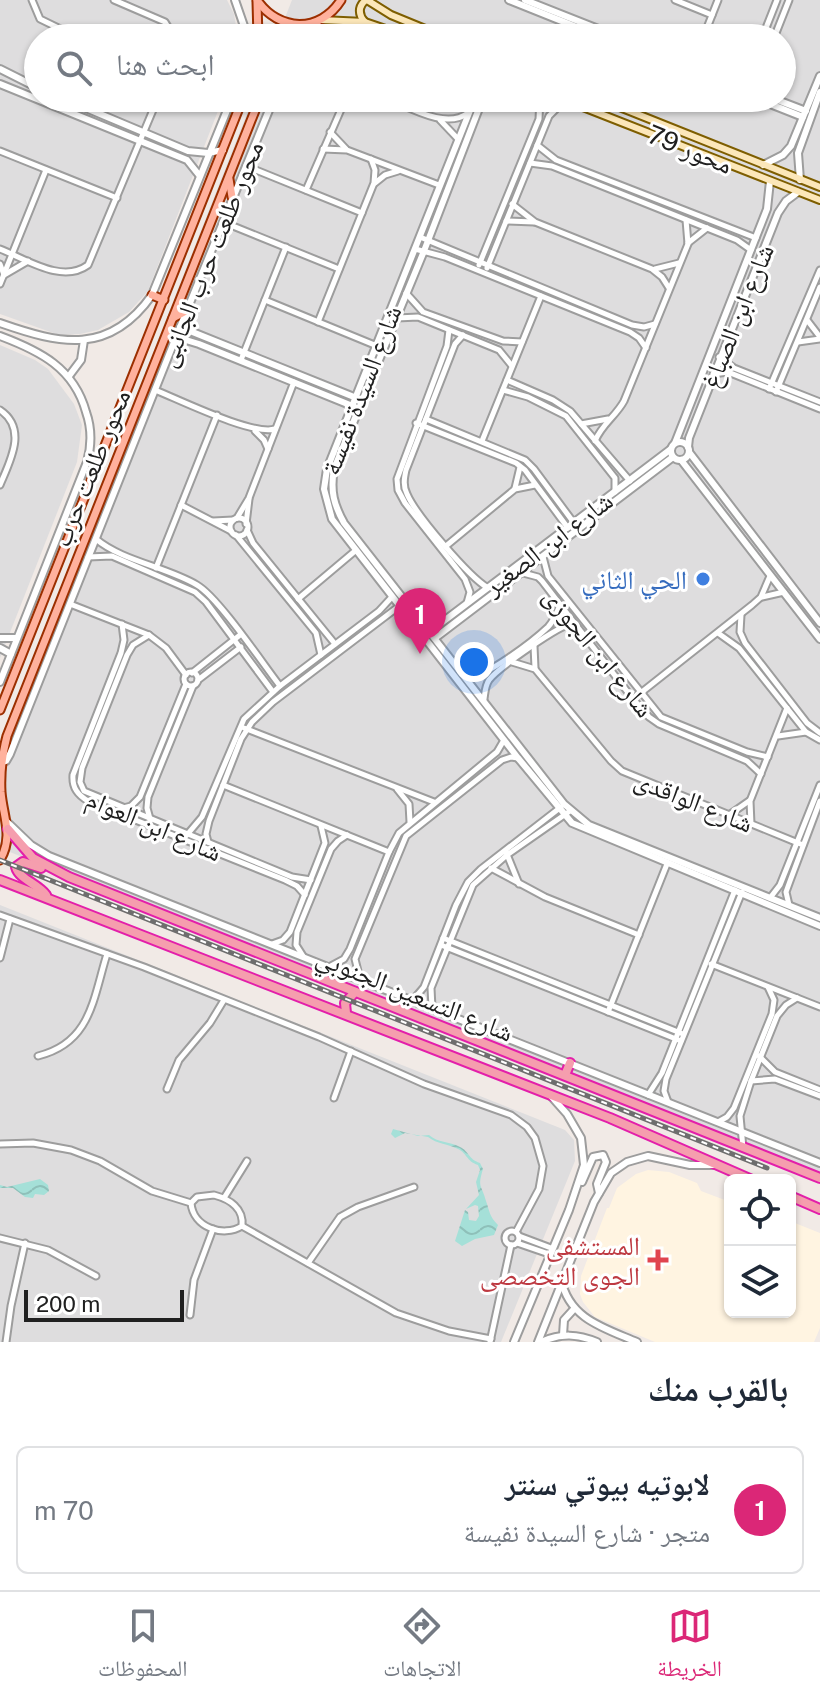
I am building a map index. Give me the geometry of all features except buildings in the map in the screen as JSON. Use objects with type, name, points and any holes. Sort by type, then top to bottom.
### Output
[{"type":"highway","name":"شارع التسعين الجنوبي","points":[[7,823],[25,851],[50,869],[820,1178]]},
{"type":"highway","points":[[46,896],[36,883],[20,875],[16,867],[23,862],[50,869]]},
{"type":"highway","name":"شارع التسعين الجنوبي","points":[[0,880],[346,1013],[738,1174]]},
{"type":"highway","points":[[346,1013],[345,1003],[355,992]]},
{"type":"highway","points":[[565,1075],[570,1063]]},
{"type":"highway","points":[[796,1199],[820,1209]]},
{"type":"main road","points":[[257,0],[273,17],[290,24]]},
{"type":"main road","points":[[257,0],[258,24]]},
{"type":"main road","points":[[317,24],[337,8],[341,0]]},
{"type":"main road","points":[[365,22],[359,13],[367,0],[413,24]]},
{"type":"main road","points":[[301,24],[320,21],[371,24]]},
{"type":"main road","name":"محور طلعت حرب","points":[[0,710],[3,694],[238,112]]},
{"type":"main road","name":"محور طلعت حرب","points":[[0,860],[6,848],[7,823],[0,790],[0,763],[13,721],[254,112]]},
{"type":"main road","name":"محور 79","points":[[596,112],[820,200]]},
{"type":"main road","name":"محور 79","points":[[632,112],[820,187]]},
{"type":"main road","points":[[643,130],[649,125],[647,118]]},
{"type":"main road","points":[[660,137],[659,129],[663,125]]},
{"type":"main road","points":[[229,176],[232,197]]},
{"type":"main road","points":[[152,295],[164,300]]},
{"type":"main road","points":[[173,318],[186,311]]},
{"type":"main road","points":[[134,372],[142,378],[149,378]]},
{"type":"main road","points":[[126,392],[141,397]]},
{"type":"main road","points":[[87,462],[97,465]]},
{"type":"main road","points":[[101,497],[110,500]]},
{"type":"main road","points":[[79,554],[88,557]]},
{"type":"main road","points":[[37,589],[46,592]]},
{"type":"main road","name":"شارع التسعين الجنوبي","points":[[0,811],[7,823]]},
{"type":"street","points":[[32,0],[40,19],[50,24]]},
{"type":"street","points":[[114,0],[166,24]]},
{"type":"street","points":[[235,0],[242,24]]},
{"type":"street","points":[[509,0],[569,24]]},
{"type":"street","points":[[525,0],[586,24]]},
{"type":"street","points":[[675,0],[712,15]]},
{"type":"street","points":[[708,24],[718,0]]},
{"type":"street","points":[[768,24],[777,0]]},
{"type":"street","points":[[780,24],[789,0]]},
{"type":"street","points":[[0,69],[24,81]]},
{"type":"street","points":[[763,165],[787,152],[820,76]]},
{"type":"street","points":[[0,84],[24,94]]},
{"type":"street","points":[[800,180],[798,153],[820,92]]},
{"type":"street","points":[[796,110],[804,114]]},
{"type":"street","points":[[796,111],[804,114]]},
{"type":"street","points":[[69,112],[187,160],[199,175]]},
{"type":"street","points":[[96,112],[188,151],[208,153],[223,150]]},
{"type":"street","points":[[0,249],[60,273],[84,269],[94,255],[152,112]]},
{"type":"street","name":"محور طلعت حرب الجانبى","points":[[152,295],[226,112]]},
{"type":"street","name":"محور طلعت حرب الجانبى","points":[[0,763],[6,761],[10,754],[268,112]]},
{"type":"street","points":[[306,190],[339,112]]},
{"type":"street","points":[[424,112],[455,119],[469,113]]},
{"type":"street","name":"شارع السيدة نفيسة","points":[[358,399],[397,318],[474,112]]},
{"type":"street","points":[[478,266],[539,112]]},
{"type":"street","points":[[487,270],[552,112]]},
{"type":"street","name":"شارع السيدة نفيسة","points":[[469,113],[355,407],[331,482],[334,502],[344,523],[484,699],[564,809],[589,825],[820,926]]},
{"type":"street","points":[[432,115],[445,123],[458,139]]},
{"type":"street","points":[[330,132],[347,150]]},
{"type":"street","points":[[537,145],[556,160],[737,240],[751,250]]},
{"type":"street","points":[[323,149],[347,150],[439,185]]},
{"type":"street","points":[[0,151],[117,198]]},
{"type":"street","points":[[787,152],[792,156],[798,153]]},
{"type":"street","points":[[318,322],[374,183],[375,170],[371,159]]},
{"type":"street","points":[[530,163],[548,164],[756,238]]},
{"type":"street","points":[[246,166],[362,213]]},
{"type":"street","points":[[0,284],[46,169]]},
{"type":"street","points":[[374,183],[400,170]]},
{"type":"street","points":[[518,171],[525,174]]},
{"type":"street","name":"شارع ابن الصباغ","points":[[688,449],[690,433],[777,200],[770,181]]},
{"type":"street","name":"شارع ابن الصباغ","points":[[673,446],[756,238],[777,200],[798,192]]},
{"type":"street","points":[[512,204],[535,222],[652,269],[662,277],[669,289]]},
{"type":"street","points":[[686,220],[688,244]]},
{"type":"street","points":[[506,221],[535,222]]},
{"type":"street","points":[[223,222],[339,269]]},
{"type":"street","points":[[595,441],[624,401],[688,244],[707,228]]},
{"type":"street","points":[[420,237],[541,296],[630,332],[646,348]]},
{"type":"street","points":[[242,357],[286,247]]},
{"type":"street","points":[[415,249],[478,266]]},
{"type":"street","points":[[4,275],[28,261]]},
{"type":"street","points":[[652,269],[680,263]]},
{"type":"street","points":[[0,264],[4,275]]},
{"type":"street","points":[[487,270],[632,325],[644,327],[655,324]]},
{"type":"street","points":[[774,387],[807,320],[820,270]]},
{"type":"street","points":[[774,387],[812,298],[820,287]]},
{"type":"street","points":[[406,292],[423,312],[503,341],[523,341]]},
{"type":"street","points":[[0,323],[51,340],[84,340],[100,336],[130,320],[152,295]]},
{"type":"street","points":[[482,441],[541,296]]},
{"type":"street","points":[[265,300],[377,346]]},
{"type":"street","points":[[397,318],[413,316],[499,350],[512,366]]},
{"type":"street","points":[[807,320],[820,338]]},
{"type":"street","points":[[180,327],[294,382],[355,407]]},
{"type":"street","points":[[449,330],[447,346],[404,475],[410,501],[467,577],[470,592],[467,604]]},
{"type":"street","points":[[423,420],[455,344],[463,335]]},
{"type":"street","points":[[0,336],[41,354],[69,376],[77,387],[90,424],[91,442],[87,462],[0,682]]},
{"type":"street","points":[[176,337],[358,399]]},
{"type":"street","points":[[797,343],[820,338]]},
{"type":"street","points":[[69,376],[81,360],[84,340]]},
{"type":"street","points":[[719,357],[734,368],[820,409]]},
{"type":"street","points":[[713,375],[728,372],[820,402]]},
{"type":"street","points":[[507,380],[560,404],[630,481]]},
{"type":"street","points":[[234,533],[235,519],[249,498],[294,382]]},
{"type":"street","points":[[155,390],[251,429],[269,431],[276,428]]},
{"type":"street","points":[[503,390],[528,397],[566,416],[615,478],[615,492]]},
{"type":"street","name":"شارع السيدة نفيسة","points":[[355,407],[327,469],[324,489],[332,519],[518,758],[564,809],[583,829],[667,864],[820,918]]},
{"type":"street","points":[[0,410],[12,421],[16,434],[0,485]]},
{"type":"street","points":[[155,570],[217,415]]},
{"type":"street","points":[[581,424],[609,419]]},
{"type":"street","points":[[423,420],[520,465],[571,525]]},
{"type":"street","points":[[488,588],[467,577],[405,503],[398,490],[398,473],[416,423],[423,420],[519,457],[538,474],[571,525]]},
{"type":"street","points":[[251,429],[264,440],[268,449]]},
{"type":"street","points":[[820,623],[684,443],[673,446],[673,457],[681,460],[820,639]]},
{"type":"street","name":"شارع ابن الصغير","points":[[424,636],[673,446]]},
{"type":"street","points":[[681,460],[688,449]]},
{"type":"street","name":"شارع ابن الصغير","points":[[429,643],[673,457]]},
{"type":"street","points":[[515,489],[520,465]]},
{"type":"street","points":[[446,546],[515,489],[533,482],[538,474]]},
{"type":"street","points":[[234,533],[243,534],[246,527],[249,498]]},
{"type":"street","points":[[181,505],[234,533],[316,633],[321,655]]},
{"type":"street","points":[[212,521],[235,519],[246,527],[253,543],[335,644]]},
{"type":"street","points":[[96,539],[199,595],[234,640],[243,644],[280,686]]},
{"type":"street","points":[[298,599],[355,551]]},
{"type":"street","points":[[88,557],[112,556],[202,588],[240,635],[273,692]]},
{"type":"street","name":"شارع ابن الجوزى","points":[[543,557],[548,576],[666,720],[747,752],[768,757]]},
{"type":"street","name":"شارع ابن الجوزى","points":[[523,573],[540,579],[633,699],[659,724],[747,761],[761,774]]},
{"type":"street","points":[[633,699],[741,615],[761,597],[770,576]]},
{"type":"street","points":[[761,597],[784,592]]},
{"type":"street","points":[[186,837],[202,817],[249,713],[379,611],[391,598]]},
{"type":"street","points":[[70,604],[149,635],[198,680]]},
{"type":"street","points":[[467,679],[495,671],[534,646],[550,629],[561,604]]},
{"type":"street","points":[[209,843],[206,829],[242,728],[398,607]]},
{"type":"street","points":[[741,615],[740,632],[745,643],[818,736]]},
{"type":"street","points":[[484,699],[487,684],[495,671],[550,629],[574,623]]},
{"type":"street","name":"شارع ابن العوام","points":[[122,624],[123,646],[81,772],[81,787],[87,794],[290,882],[305,895]]},
{"type":"street","points":[[718,633],[739,648],[806,732]]},
{"type":"street","name":"شارع ابن العوام","points":[[149,635],[130,648],[73,775],[77,792],[88,801],[209,843],[292,877],[311,880]]},
{"type":"street","points":[[189,674],[240,635]]},
{"type":"street","points":[[0,638],[17,638]]},
{"type":"street","points":[[122,809],[131,806],[140,797],[189,685],[243,644]]},
{"type":"street","points":[[512,662],[535,669],[534,646]]},
{"type":"street","points":[[0,648],[11,654]]},
{"type":"street","name":"شارع الواقدى","points":[[535,669],[619,769],[800,844]]},
{"type":"street","points":[[151,820],[147,808],[148,797],[189,685],[189,674]]},
{"type":"street","points":[[751,824],[750,801],[787,708]]},
{"type":"street","points":[[242,728],[434,802]]},
{"type":"street","points":[[777,736],[806,732],[818,736]]},
{"type":"street","points":[[329,967],[344,959],[350,949],[396,837],[410,822],[497,752],[504,740]]},
{"type":"street","points":[[360,979],[355,959],[406,836],[502,760],[518,758]]},
{"type":"street","points":[[223,785],[389,852]]},
{"type":"street","points":[[789,905],[786,892],[820,785]]},
{"type":"street","points":[[396,788],[409,804],[410,822]]},
{"type":"street","points":[[729,815],[750,801]]},
{"type":"street","points":[[770,898],[780,885],[820,801]]},
{"type":"street","points":[[432,1008],[429,992],[446,940],[471,884],[489,866],[564,809]]},
{"type":"street","points":[[7,823],[43,853],[820,1163]]},
{"type":"street","points":[[272,944],[283,940],[290,932],[326,840],[321,825]]},
{"type":"street","points":[[304,957],[296,945],[297,932],[331,849],[347,835]]},
{"type":"street","points":[[506,853],[520,885]]},
{"type":"street","points":[[608,1012],[667,864]]},
{"type":"street","points":[[489,866],[520,885],[639,935]]},
{"type":"street","points":[[668,1103],[665,1085],[680,1037],[739,890]]},
{"type":"street","points":[[0,915],[224,1000],[424,1084],[503,1112],[527,1127],[540,1151],[542,1177],[514,1244],[490,1340],[440,1329],[396,1313],[242,1226]]},
{"type":"street","points":[[0,958],[10,919]]},
{"type":"street","points":[[446,940],[611,1005],[680,1037]]},
{"type":"street","points":[[413,1000],[424,987],[444,947]]},
{"type":"street","points":[[444,947],[680,1037]]},
{"type":"street","points":[[38,1056],[61,1049],[84,1025],[107,954]]},
{"type":"street","points":[[709,963],[820,1007]]},
{"type":"street","points":[[744,1148],[740,1131],[742,1108],[774,1007],[768,987]]},
{"type":"street","points":[[718,1122],[734,1108],[780,1011],[797,998]]},
{"type":"street","points":[[167,1089],[179,1060],[210,1023],[224,1000]]},
{"type":"street","points":[[648,1095],[680,1037]]},
{"type":"street","points":[[334,1098],[351,1051]]},
{"type":"street","points":[[758,1056],[778,1074],[820,1090]]},
{"type":"street","points":[[751,1081],[775,1079],[820,1096]]},
{"type":"street","points":[[514,1342],[578,1185],[585,1156],[581,1138],[567,1114],[548,1094]]},
{"type":"street","points":[[0,1144],[33,1143],[71,1150],[100,1161],[152,1191],[191,1203]]},
{"type":"street","points":[[578,1185],[585,1178],[593,1157],[601,1154],[606,1162],[597,1184],[599,1193]]},
{"type":"street","points":[[539,1342],[561,1279],[599,1193],[616,1169],[640,1157],[700,1166],[718,1165]]},
{"type":"street","points":[[224,1198],[247,1161]]},
{"type":"street","points":[[308,1263],[340,1217],[358,1207],[414,1187]]},
{"type":"street","points":[[191,1203],[204,1195],[224,1198],[240,1211],[242,1226]]},
{"type":"street","points":[[191,1203],[195,1215],[213,1229],[230,1231],[242,1226]]},
{"type":"street","points":[[190,1315],[194,1280],[213,1229]]},
{"type":"street","points":[[510,1231],[550,1251],[505,1242],[505,1235],[510,1231]]},
{"type":"street","points":[[0,1238],[61,1255],[96,1276]]},
{"type":"street","points":[[6,1342],[25,1243]]},
{"type":"street","points":[[561,1279],[574,1309],[593,1323],[637,1342]]},
{"type":"street","points":[[563,1335],[564,1320],[574,1309]]},
{"type":"street","points":[[539,1342],[563,1335],[597,1342]]},
{"type":"shaded area","points":[[0,0],[227,0],[236,24],[24,24],[24,112],[218,112],[148,291],[129,312],[98,330],[59,335],[0,314]]},
{"type":"shaded area","points":[[292,0],[820,0],[820,1178],[0,848],[0,742],[248,112],[796,112],[796,24],[283,24]]},
{"type":"shaded area","points":[[0,345],[48,369],[74,404],[82,425],[77,462],[0,658]]},
{"type":"shaded area","points":[[0,905],[565,1130],[574,1140],[575,1161],[501,1342],[0,1342]]},
{"type":"shaded area","name":"المستشفى الجوى التخصصى","points":[[648,1170],[669,1172],[697,1183],[701,1191],[724,1200],[724,1318],[796,1318],[796,1223],[820,1233],[820,1328],[814,1342],[655,1342],[595,1317],[580,1294],[581,1276],[617,1188],[636,1174]]},
{"type":"water","points":[[393,1129],[411,1134],[405,1133],[395,1138],[391,1134]]},
{"type":"water","points":[[429,1135],[456,1145],[480,1163],[483,1169],[481,1186],[490,1214],[498,1225],[494,1235],[462,1246],[455,1241],[465,1210],[469,1220],[476,1221],[479,1216],[478,1206],[466,1209],[479,1195],[476,1182],[480,1170],[461,1151],[421,1136]]},
{"type":"water","points":[[40,1179],[48,1185],[49,1191],[44,1195],[35,1194],[33,1198],[25,1197],[13,1188],[0,1188],[0,1185],[7,1187]]},
{"type":"railway","points":[[0,860],[767,1168]]},
{"type":"place","name":"الحي الثاني","points":[[703,579]]},
{"type":"place","name":"لابوتيه بيوتي سنتر","points":[[420,654]]},
{"type":"place","name":"المستشفى الجوى التخصصى","points":[[658,1260]]}]
